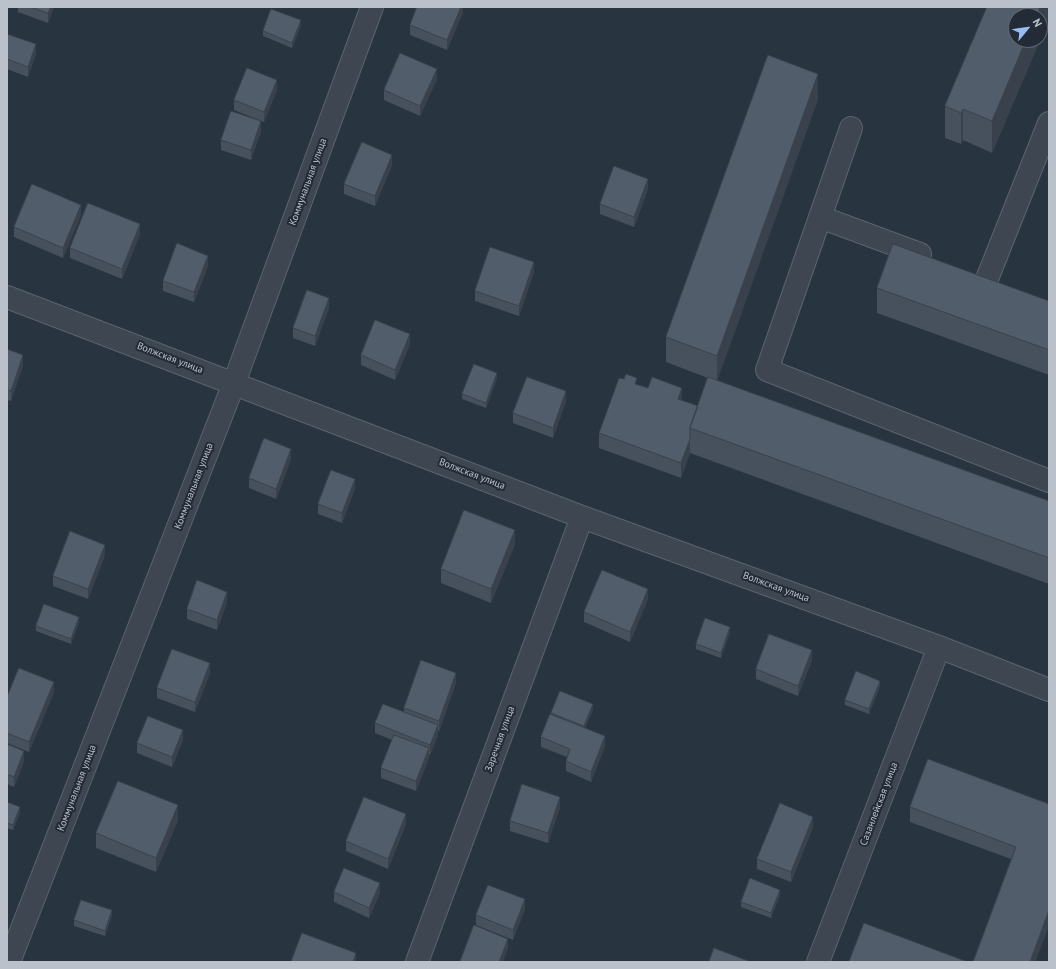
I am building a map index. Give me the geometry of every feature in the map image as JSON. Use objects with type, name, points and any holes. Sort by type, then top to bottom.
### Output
[{"type":"street","name":"Коммунальная улица","points":[[9,962],[234,383],[372,7]]},
{"type":"street","points":[[987,279],[1049,123]]},
{"type":"street","points":[[851,128],[767,370],[1049,481]]},
{"type":"street","points":[[820,217],[936,260]]},
{"type":"street","points":[[965,271],[1008,287]]},
{"type":"street","name":"Волжская улица","points":[[7,297],[582,517],[939,647],[1049,690]]},
{"type":"street","name":"Заречная улица","points":[[417,962],[582,517]]},
{"type":"street","name":"Сазанлейская улица","points":[[818,962],[939,647]]},
{"type":"building","points":[[31,7],[51,7],[48,13]]},
{"type":"building","points":[[417,7],[461,7],[447,40],[410,25]]},
{"type":"building","points":[[987,7],[1040,7],[1008,8],[1008,48],[1023,48],[992,121],[963,109],[961,113],[945,106]]},
{"type":"building","points":[[271,9],[301,20],[292,43],[263,31]]},
{"type":"building","points":[[7,34],[36,44],[28,67],[7,59]]},
{"type":"building","points":[[400,53],[437,69],[420,106],[384,90]]},
{"type":"building","points":[[768,55],[818,74],[717,356],[666,337]]},
{"type":"building","points":[[247,68],[277,80],[264,112],[234,100]]},
{"type":"building","points":[[231,111],[261,121],[251,150],[221,140]]},
{"type":"building","points":[[362,142],[392,155],[375,196],[344,184]]},
{"type":"building","points":[[614,166],[648,179],[634,217],[600,204]]},
{"type":"building","points":[[32,184],[81,205],[63,248],[14,227]]},
{"type":"building","points":[[88,203],[140,224],[122,269],[70,248]]},
{"type":"building","points":[[177,243],[208,256],[194,292],[163,281]]},
{"type":"building","points":[[893,244],[1049,301],[1049,350],[877,288]]},
{"type":"building","points":[[490,247],[534,262],[519,306],[475,291]]},
{"type":"building","points":[[307,290],[329,298],[315,336],[293,328]]},
{"type":"building","points":[[375,320],[410,334],[395,370],[361,355]]},
{"type":"building","points":[[7,349],[23,355],[11,391],[7,390]]},
{"type":"building","points":[[474,364],[497,373],[486,403],[462,394]]},
{"type":"building","points":[[626,374],[637,378],[635,384],[648,388],[652,377],[682,388],[678,399],[698,406],[690,428],[690,439],[681,463],[599,433],[619,378],[624,379]]},
{"type":"building","points":[[527,377],[566,391],[553,428],[513,413]]},
{"type":"building","points":[[708,377],[1049,501],[1049,558],[690,428]]},
{"type":"building","points":[[264,438],[291,449],[276,489],[249,478]]},
{"type":"building","points":[[331,470],[355,479],[342,513],[318,504]]},
{"type":"building","points":[[464,510],[515,530],[491,589],[441,569]]},
{"type":"building","points":[[70,531],[105,545],[88,589],[53,576]]},
{"type":"building","points":[[602,570],[648,589],[630,632],[584,612]]},
{"type":"building","points":[[197,580],[227,592],[217,620],[187,609]]},
{"type":"building","points":[[44,604],[79,617],[71,639],[36,626]]},
{"type":"building","points":[[705,618],[730,627],[721,653],[696,644]]},
{"type":"building","points":[[769,634],[812,650],[798,686],[756,669]]},
{"type":"building","points":[[172,649],[210,663],[195,702],[157,688]]},
{"type":"building","points":[[421,660],[456,673],[439,721],[404,708]]},
{"type":"building","points":[[19,668],[54,682],[29,742],[7,733],[7,697]]},
{"type":"building","points":[[856,671],[880,681],[869,709],[845,700]]},
{"type":"building","points":[[560,691],[593,704],[584,726],[551,713]]},
{"type":"building","points":[[383,704],[438,725],[430,745],[375,723]]},
{"type":"building","points":[[550,714],[605,736],[591,772],[566,761],[570,749],[541,737]]},
{"type":"building","points":[[148,716],[183,730],[172,757],[137,743]]},
{"type":"building","points":[[394,735],[429,748],[416,781],[381,768]]},
{"type":"building","points":[[7,744],[24,751],[14,777],[7,774]]},
{"type":"building","points":[[928,759],[1049,804],[1049,910],[1030,962],[973,962],[1016,847],[910,807]]},
{"type":"building","points":[[118,781],[178,805],[156,858],[96,833]]},
{"type":"building","points":[[522,784],[560,797],[548,833],[510,821]]},
{"type":"building","points":[[364,797],[406,814],[388,859],[346,841]]},
{"type":"building","points":[[7,802],[20,807],[13,825],[7,823]]},
{"type":"building","points":[[780,803],[813,817],[791,872],[757,859]]},
{"type":"building","points":[[344,868],[380,883],[369,908],[334,892]]},
{"type":"building","points":[[750,878],[780,890],[771,913],[741,902]]},
{"type":"building","points":[[488,885],[525,899],[513,930],[476,915]]},
{"type":"building","points":[[81,900],[112,910],[105,931],[74,920]]},
{"type":"building","points":[[864,923],[968,962],[849,962]]},
{"type":"building","points":[[474,925],[508,939],[499,962],[460,962]]},
{"type":"building","points":[[302,933],[356,953],[353,962],[291,962]]},
{"type":"building","points":[[714,948],[751,962],[709,962]]}]
